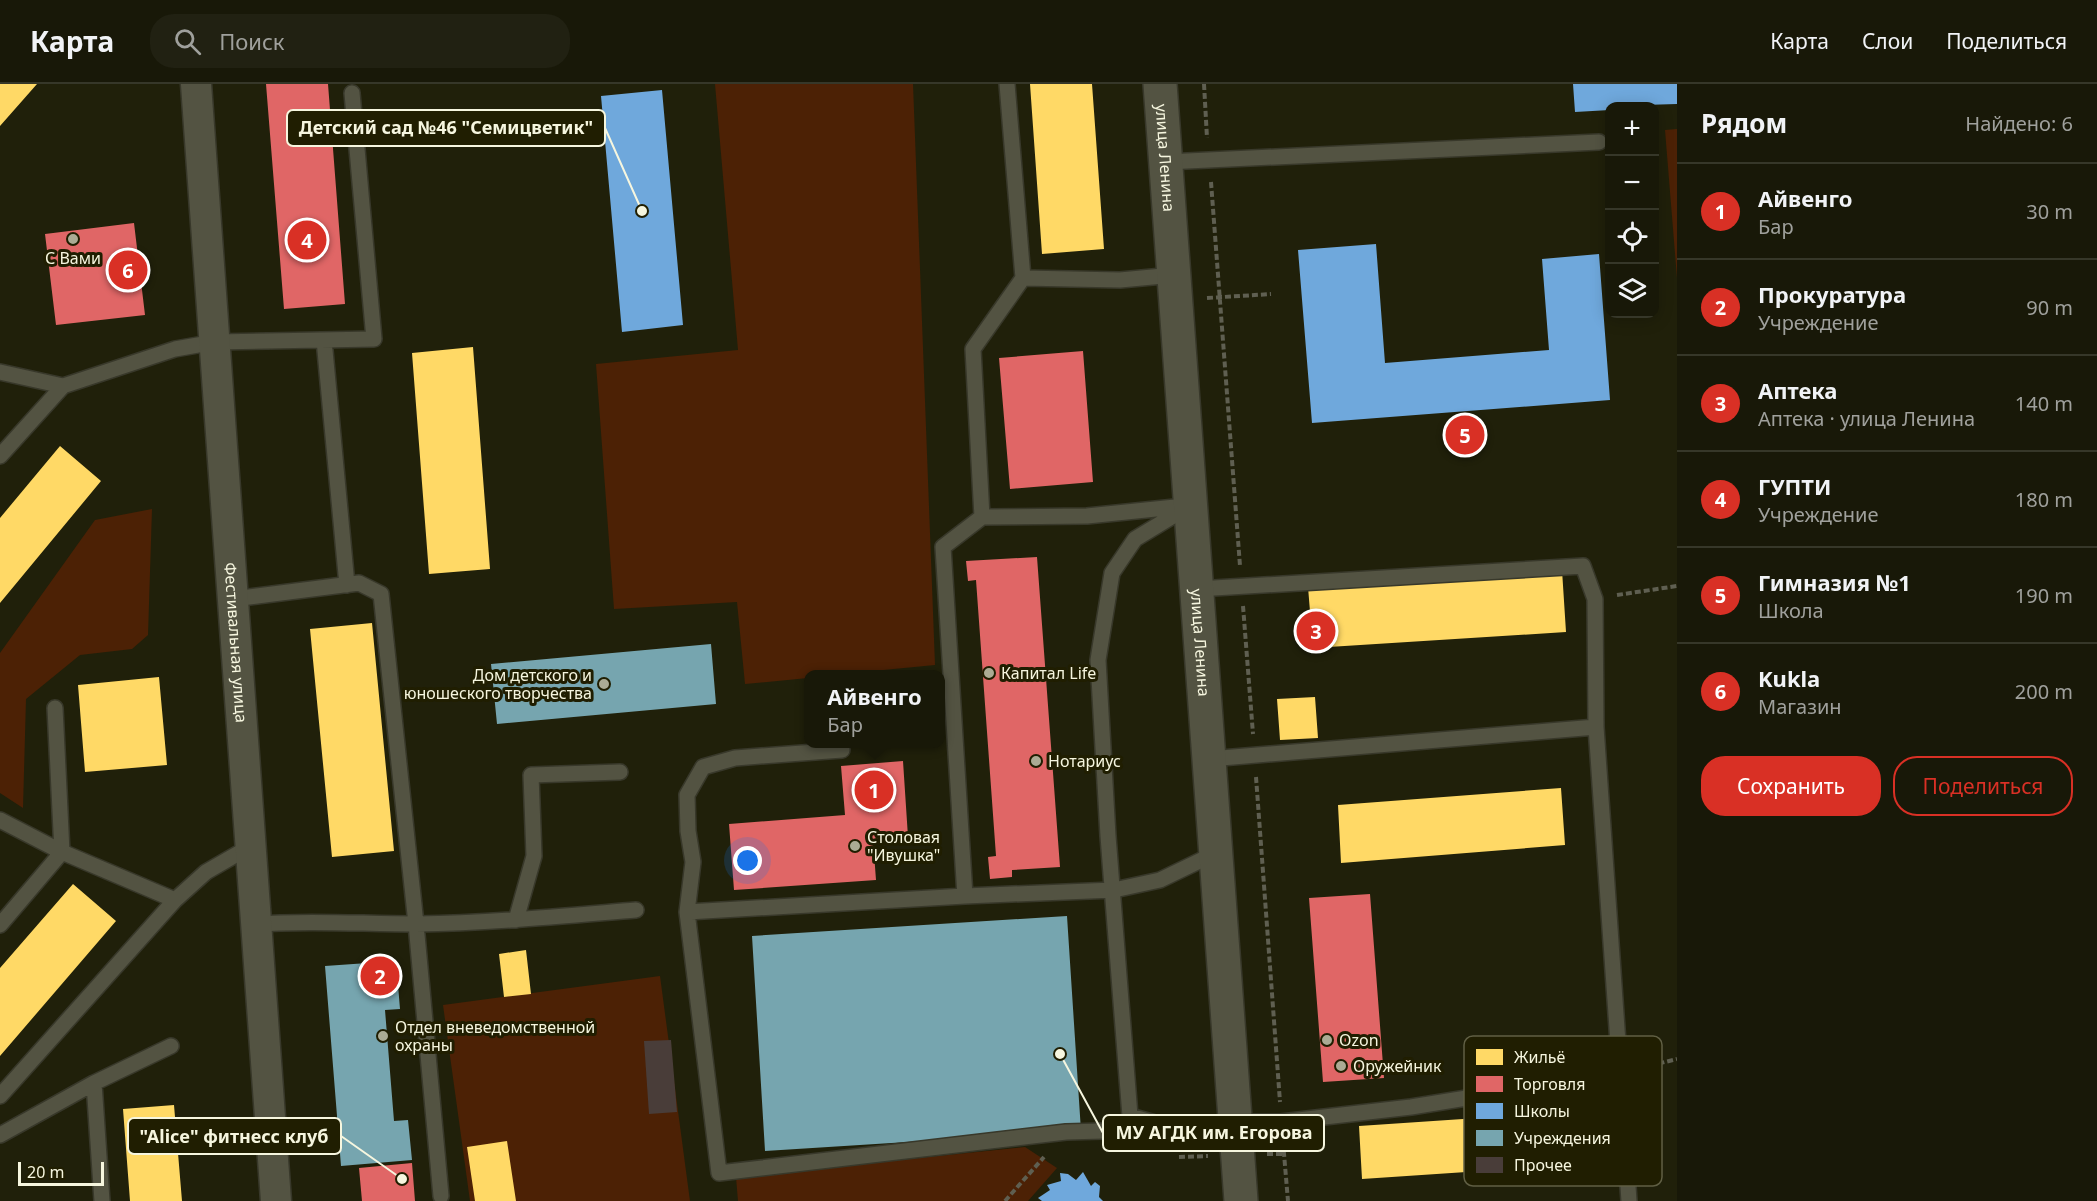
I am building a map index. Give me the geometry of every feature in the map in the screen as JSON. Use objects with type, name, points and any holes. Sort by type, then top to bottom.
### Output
[{"type":"street","name":"Фестивальная улица","points":[[196,84],[276,1201]]},
{"type":"street","name":"улица Ленина","points":[[1160,84],[1241,1201]]},
{"type":"lane","points":[[981,517],[973,349],[1023,278],[1007,84]]},
{"type":"lane","points":[[0,456],[63,386],[175,349],[215,342],[374,339],[352,93]]},
{"type":"lane","points":[[1166,162],[1599,142]]},
{"type":"lane","points":[[1023,278],[1120,280],[1174,276]]},
{"type":"lane","points":[[324,340],[347,585]]},
{"type":"lane","points":[[0,372],[63,386]]},
{"type":"lane","points":[[964,896],[943,547],[981,517],[1087,516],[1191,506]]},
{"type":"lane","points":[[1177,1129],[1130,1116],[1108,836],[1098,660],[1112,573],[1136,538],[1191,506]]},
{"type":"lane","points":[[1197,590],[1583,566],[1595,599],[1596,727],[1617,1036]]},
{"type":"lane","points":[[233,599],[359,583],[381,594],[416,924],[441,1196]]},
{"type":"lane","points":[[0,925],[62,852],[55,708]]},
{"type":"lane","points":[[1209,759],[1596,727]]},
{"type":"lane","points":[[842,750],[735,758],[703,767],[687,795],[688,831],[693,862],[687,912],[719,1173],[1066,1132],[1177,1129],[1236,1122],[1281,1122],[1464,1098]]},
{"type":"lane","points":[[516,920],[534,856],[531,775],[620,772]]},
{"type":"lane","points":[[0,820],[62,852],[175,900]]},
{"type":"lane","points":[[0,1096],[175,900],[206,872],[251,846]]},
{"type":"lane","points":[[687,912],[1114,890],[1160,880],[1216,852]]},
{"type":"lane","points":[[256,924],[292,921],[416,924],[516,920],[636,910]]},
{"type":"lane","points":[[0,1135],[94,1083],[171,1046]]},
{"type":"lane","points":[[94,1083],[102,1201]]},
{"type":"lane","points":[[1628,1186],[1629,1201]]},
{"type":"path","points":[[1204,84],[1288,1201]]},
{"type":"path","points":[[1207,298],[1271,294]]},
{"type":"path","points":[[1595,599],[1677,586]]},
{"type":"path","points":[[1662,1063],[1677,1059]]},
{"type":"path","points":[[1005,1201],[1066,1132]]},
{"type":"path","points":[[1261,1154],[1284,1154]]},
{"type":"path","points":[[1179,1157],[1208,1156]]},
{"type":"shaded area","points":[[715,84],[913,84],[935,665],[883,670],[804,670],[804,678],[745,684],[737,602],[614,609],[596,364],[738,350]]},
{"type":"shaded area","points":[[1677,129],[1677,278],[1665,130]]},
{"type":"shaded area","points":[[152,509],[148,635],[132,649],[80,655],[26,699],[23,808],[0,793],[0,653],[95,520]]},
{"type":"shaded area","points":[[660,976],[690,1201],[470,1201],[443,1005]]},
{"type":"shaded area","points":[[1025,1147],[1057,1168],[1028,1201],[738,1201],[736,1177]]},
{"type":"building: Жильё","points":[[0,84],[37,84],[0,126]]},
{"type":"building: Жильё","points":[[1030,84],[1092,84],[1104,249],[1042,254]]},
{"type":"building: Жильё","points":[[473,347],[490,569],[429,574],[412,353]]},
{"type":"building: Жильё","points":[[60,446],[101,481],[0,603],[0,518]]},
{"type":"building: Жильё","points":[[1562,570],[1566,632],[1313,648],[1308,587]]},
{"type":"building: Жильё","points":[[372,623],[394,851],[332,857],[310,629]]},
{"type":"building: Жильё","points":[[159,677],[167,765],[85,772],[78,685]]},
{"type":"building: Жильё","points":[[1315,697],[1318,738],[1280,740],[1277,699]]},
{"type":"building: Жильё","points":[[1561,788],[1565,845],[1341,863],[1338,805]]},
{"type":"building: Жильё","points":[[73,884],[116,921],[0,1056],[0,968]]},
{"type":"building: Жильё","points":[[526,950],[531,994],[504,997],[499,954]]},
{"type":"building: Жильё","points":[[174,1105],[182,1201],[130,1201],[123,1109]]},
{"type":"building: Жильё","points":[[1464,1119],[1464,1172],[1362,1179],[1359,1126]]},
{"type":"building: Жильё","points":[[507,1141],[516,1201],[475,1201],[467,1147]]},
{"type":"building: Торговля","points":[[266,84],[328,84],[345,304],[284,309]]},
{"type":"building: Торговля","points":[[134,223],[145,315],[56,325],[45,234]]},
{"type":"building: Торговля","points":[[1083,351],[1093,482],[1010,489],[999,358]]},
{"type":"building: Торговля","points":[[1037,557],[1060,867],[1012,870],[1012,877],[990,879],[988,857],[996,856],[976,580],[968,581],[966,561]]},
{"type":"building: Торговля","points":[[903,761],[908,837],[873,840],[876,880],[734,890],[729,824],[845,815],[841,766]]},
{"type":"building: Торговля","points":[[1370,894],[1384,1078],[1323,1082],[1309,898]]},
{"type":"building: Торговля","points":[[412,1163],[415,1201],[362,1201],[359,1168]]},
{"type":"building: Школы","points":[[1573,84],[1677,84],[1677,104],[1605,102],[1605,110],[1575,112]]},
{"type":"building: Школы","points":[[662,90],[683,325],[622,332],[601,96]]},
{"type":"building: Школы","points":[[1376,244],[1385,363],[1549,350],[1542,259],[1599,254],[1610,400],[1312,423],[1298,250]]},
{"type":"building: Школы","points":[[1083,1172],[1091,1186],[1095,1182],[1100,1186],[1099,1197],[1103,1201],[1042,1201],[1038,1198],[1050,1190],[1047,1185],[1061,1181],[1060,1173],[1068,1174],[1076,1180]]},
{"type":"building: Учреждения","name":"Дом детского и юношеского творчества","points":[[711,644],[716,704],[497,724],[491,664]]},
{"type":"building: Учреждения","points":[[1067,916],[1081,1131],[765,1151],[752,936]]},
{"type":"building: Учреждения","points":[[396,961],[400,1009],[385,1010],[394,1121],[408,1120],[412,1160],[341,1166],[325,966]]},
{"type":"building: Прочее","points":[[671,1040],[677,1112],[649,1114],[644,1041]]},
{"type":"place","name":"Детский сад №46 \"Семицветик\"","points":[[642,211]]},
{"type":"place","name":"С Вами","points":[[73,239]]},
{"type":"place","name":"ГУПТИ","points":[[307,240]]},
{"type":"place","name":"Kukla","points":[[128,270]]},
{"type":"place","name":"Гимназия №1","points":[[1465,435]]},
{"type":"place","name":"Аптека","points":[[1316,631]]},
{"type":"place","name":"Капитал Life","points":[[989,673]]},
{"type":"place","name":"Дом детского и юношеского творчества","points":[[604,684]]},
{"type":"place","name":"Нотариус","points":[[1036,761]]},
{"type":"place","name":"Айвенго","points":[[874,790]]},
{"type":"place","name":"Столовая \"Ивушка\"","points":[[855,846]]},
{"type":"place","name":"Прокуратура","points":[[380,976]]},
{"type":"place","name":"Отдел вневедомственной охраны","points":[[383,1036]]},
{"type":"place","name":"Ozon","points":[[1327,1040]]},
{"type":"place","name":"МУ АГДК им. Егорова","points":[[1060,1054]]},
{"type":"place","name":"Оружейник","points":[[1341,1066]]},
{"type":"place","name":"\"Alice\" фитнесс клуб","points":[[402,1179]]}]
